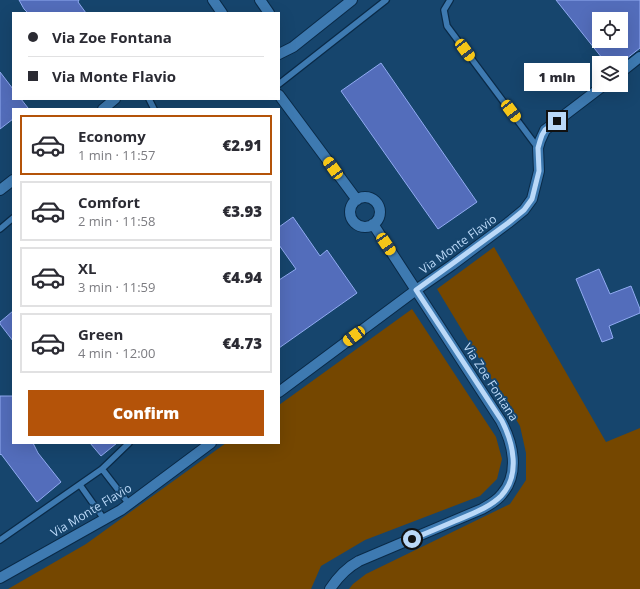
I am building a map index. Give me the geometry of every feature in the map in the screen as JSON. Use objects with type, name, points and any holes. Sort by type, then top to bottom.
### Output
[{"type":"street","points":[[214,0],[221,12]]},
{"type":"street","points":[[260,0],[268,12]]},
{"type":"street","points":[[280,54],[293,47],[352,0]]},
{"type":"street","points":[[628,66],[640,57]]},
{"type":"street","name":"Via Monte Flavio","points":[[280,391],[524,210],[532,199],[539,171],[538,148],[545,130],[595,92]]},
{"type":"street","points":[[280,96],[356,200]]},
{"type":"street","points":[[104,108],[114,100]]},
{"type":"street","points":[[0,190],[12,181]]},
{"type":"street","points":[[365,197],[374,200],[377,204],[379,208],[378,217],[373,224],[364,226],[352,220],[350,211],[356,200],[365,197]]},
{"type":"street","name":"Via Zoe Fontana","points":[[330,589],[343,571],[359,561],[466,516],[495,501],[502,495],[512,476],[513,456],[508,432],[373,224]]},
{"type":"street","name":"Via Monte Flavio","points":[[0,578],[128,504],[210,444]]},
{"type":"lane","points":[[280,83],[386,0]]},
{"type":"lane","points":[[450,0],[444,10],[447,26],[538,148]]},
{"type":"lane","points":[[0,229],[12,219]]},
{"type":"lane","points":[[0,540],[102,469],[128,444]]},
{"type":"lane","points":[[102,469],[128,504]]},
{"type":"lane","points":[[80,485],[104,519]]},
{"type":"shaded area","points":[[494,247],[606,442],[640,428],[640,589],[349,589],[366,574],[510,504],[526,480],[526,453],[520,426],[437,289]]},
{"type":"shaded area","points":[[412,309],[496,437],[502,459],[497,479],[480,496],[365,540],[321,566],[311,589],[8,589],[86,544],[225,444],[280,444],[280,404]]},
{"type":"building","points":[[19,0],[79,0],[78,2],[85,12],[27,12]]},
{"type":"building","points":[[556,0],[640,0],[640,48],[628,57],[628,56],[600,56],[594,48],[628,48],[628,12],[592,12],[592,45]]},
{"type":"building","points":[[381,63],[477,202],[438,229],[341,91]]},
{"type":"building","points":[[0,72],[12,88],[12,100],[22,100],[28,108],[12,108],[12,120],[0,129]]},
{"type":"building","points":[[293,217],[320,256],[327,250],[357,293],[280,347],[280,279],[296,269],[280,246],[280,226]]},
{"type":"building","points":[[599,269],[610,294],[631,286],[640,309],[640,313],[609,326],[613,338],[602,342],[576,279]]},
{"type":"building","points":[[12,312],[12,340],[0,324],[0,322]]},
{"type":"building","points":[[0,396],[12,396],[12,444],[34,444],[38,453],[61,482],[37,502],[1,454],[0,455]]},
{"type":"building","points":[[91,444],[116,444],[101,456]]},
{"type":"route","points":[[412,539],[474,513],[495,501],[502,495],[508,486],[512,476],[513,467],[513,456],[508,432],[502,421],[416,290],[524,210],[532,199],[539,171],[538,148],[542,135],[545,130],[557,121]]}]
